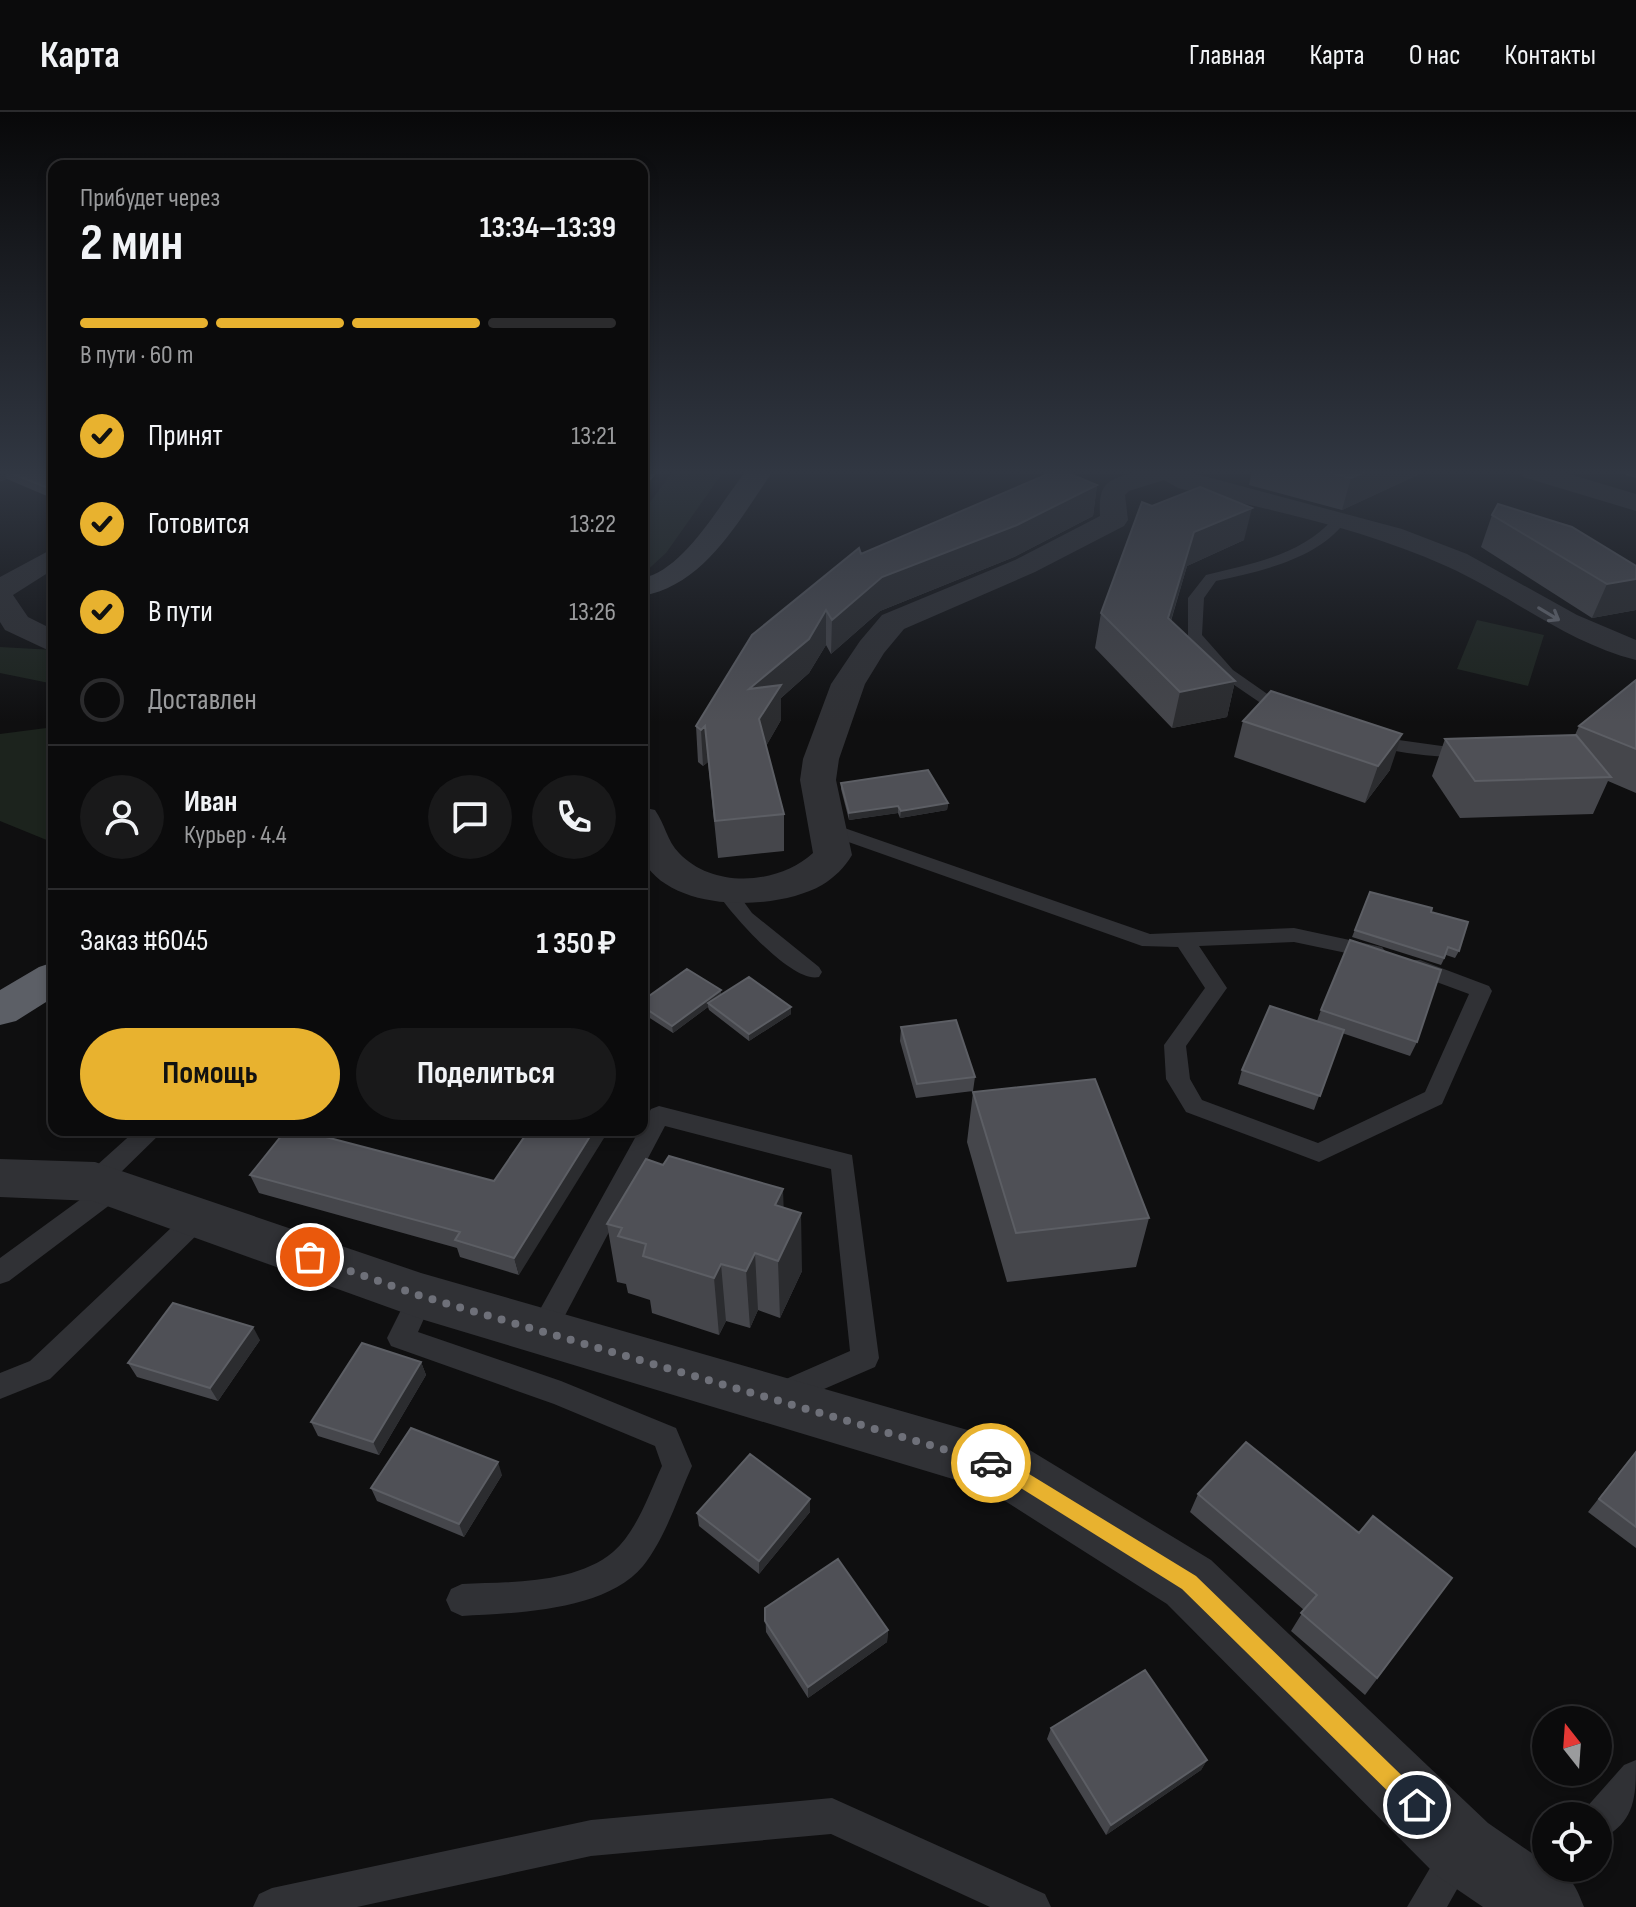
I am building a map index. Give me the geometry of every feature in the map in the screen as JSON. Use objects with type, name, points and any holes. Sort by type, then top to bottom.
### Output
[{"type":"highway","points":[[0,1010],[48,981]]},
{"type":"highway","points":[[0,1031],[48,1002]]},
{"type":"street","points":[[648,587],[656,588],[677,575],[693,555]]},
{"type":"street","points":[[648,842],[667,867],[691,882],[726,891],[766,888],[807,877],[833,855],[818,780],[821,759],[848,684],[871,648],[893,622],[1047,555]]},
{"type":"street","points":[[1445,555],[1605,643],[1636,650]]},
{"type":"street","points":[[0,590],[48,561]]},
{"type":"street","points":[[5,615],[48,640]]},
{"type":"street","points":[[0,1178],[105,1185],[421,1296],[1002,1466],[1189,1582],[1462,1849],[1546,1891]]},
{"type":"lane","points":[[1289,555],[1270,565],[1211,578],[1196,598],[1194,636],[1227,673],[1280,714],[1308,722]]},
{"type":"lane","points":[[1349,734],[1377,743],[1449,752],[1491,749]]},
{"type":"lane","points":[[830,829],[1149,941],[1184,939],[1294,935],[1381,953],[1481,991],[1434,1098],[1319,1153],[1194,1106],[1178,1079],[1175,1045],[1216,988],[1184,939]]},
{"type":"lane","points":[[726,891],[745,918],[811,972]]},
{"type":"lane","points":[[648,1135],[659,1115],[843,1162],[865,1358],[771,1399]]},
{"type":"lane","points":[[0,1273],[105,1185],[147,1136]]},
{"type":"lane","points":[[542,1332],[648,1136]]},
{"type":"lane","points":[[0,1386],[40,1370],[198,1218]]},
{"type":"lane","points":[[421,1296],[401,1338],[561,1394],[666,1437],[677,1466],[650,1522],[624,1563],[613,1570],[589,1584],[462,1600]]},
{"type":"lane","points":[[1612,1805],[1636,1777]]},
{"type":"lane","points":[[272,1907],[591,1838],[832,1816],[1032,1907]]},
{"type":"lane","points":[[1426,1907],[1462,1849]]},
{"type":"shaded area","points":[[648,555],[664,555],[648,570]]},
{"type":"shaded area","points":[[1477,620],[1544,635],[1528,686],[1457,669]]},
{"type":"shaded area","points":[[0,647],[48,650],[48,683],[0,673]]},
{"type":"shaded area","points":[[48,728],[48,841],[0,821],[0,734]]},
{"type":"building","points":[[851,555],[940,555],[882,577],[832,620],[826,610],[809,639],[749,689],[781,685],[759,719],[784,814],[715,821],[705,726],[701,730],[696,726],[752,635]]},
{"type":"building","points":[[1123,555],[1187,555],[1168,618],[1235,681],[1180,692],[1101,613]]},
{"type":"building","points":[[1558,555],[1618,555],[1636,566],[1636,579],[1607,584]]},
{"type":"building","points":[[1636,680],[1636,749],[1579,726]]},
{"type":"building","points":[[1271,691],[1402,734],[1378,766],[1243,721]]},
{"type":"building","points":[[1576,735],[1611,777],[1475,781],[1445,739]]},
{"type":"building","points":[[928,770],[948,803],[901,811],[898,806],[849,813],[841,783]]},
{"type":"building","points":[[1370,892],[1432,908],[1431,912],[1468,922],[1459,951],[1448,947],[1444,958],[1355,930]]},
{"type":"building","points":[[1350,940],[1441,970],[1417,1042],[1321,1010]]},
{"type":"building","points":[[687,969],[721,990],[672,1026],[648,1010],[648,997]]},
{"type":"building","points":[[749,977],[791,1007],[749,1034],[708,1003]]},
{"type":"building","points":[[1270,1006],[1344,1030],[1320,1096],[1242,1070]]},
{"type":"building","points":[[956,1020],[975,1077],[917,1084],[901,1027]]},
{"type":"building","points":[[1095,1079],[1149,1218],[1016,1233],[973,1092]]},
{"type":"building","points":[[281,1136],[322,1136],[494,1181],[525,1136],[590,1136],[514,1258],[455,1240],[460,1232],[250,1175]]},
{"type":"building","points":[[669,1156],[783,1189],[775,1205],[801,1213],[778,1261],[755,1253],[746,1271],[721,1264],[714,1278],[643,1256],[646,1244],[618,1236],[622,1228],[607,1224],[646,1159],[663,1165]]},
{"type":"building","points":[[173,1303],[253,1327],[210,1388],[128,1363]]},
{"type":"building","points":[[362,1343],[421,1362],[373,1442],[311,1422]]},
{"type":"building","points":[[411,1428],[498,1462],[459,1524],[371,1488]]},
{"type":"building","points":[[1246,1442],[1359,1533],[1373,1516],[1452,1578],[1377,1678],[1301,1613],[1317,1595],[1198,1494]]},
{"type":"building","points":[[1636,1452],[1636,1527],[1599,1499]]},
{"type":"building","points":[[750,1454],[810,1499],[759,1561],[697,1513]]},
{"type":"building","points":[[838,1559],[888,1630],[808,1687],[765,1621],[765,1608]]},
{"type":"building","points":[[1145,1670],[1207,1760],[1111,1825],[1051,1728]]},
{"type":"way so far","points":[[310,1257],[421,1296],[991,1463]]},
{"type":"route","points":[[991,1463],[1002,1466],[1189,1582],[1417,1805]]}]
